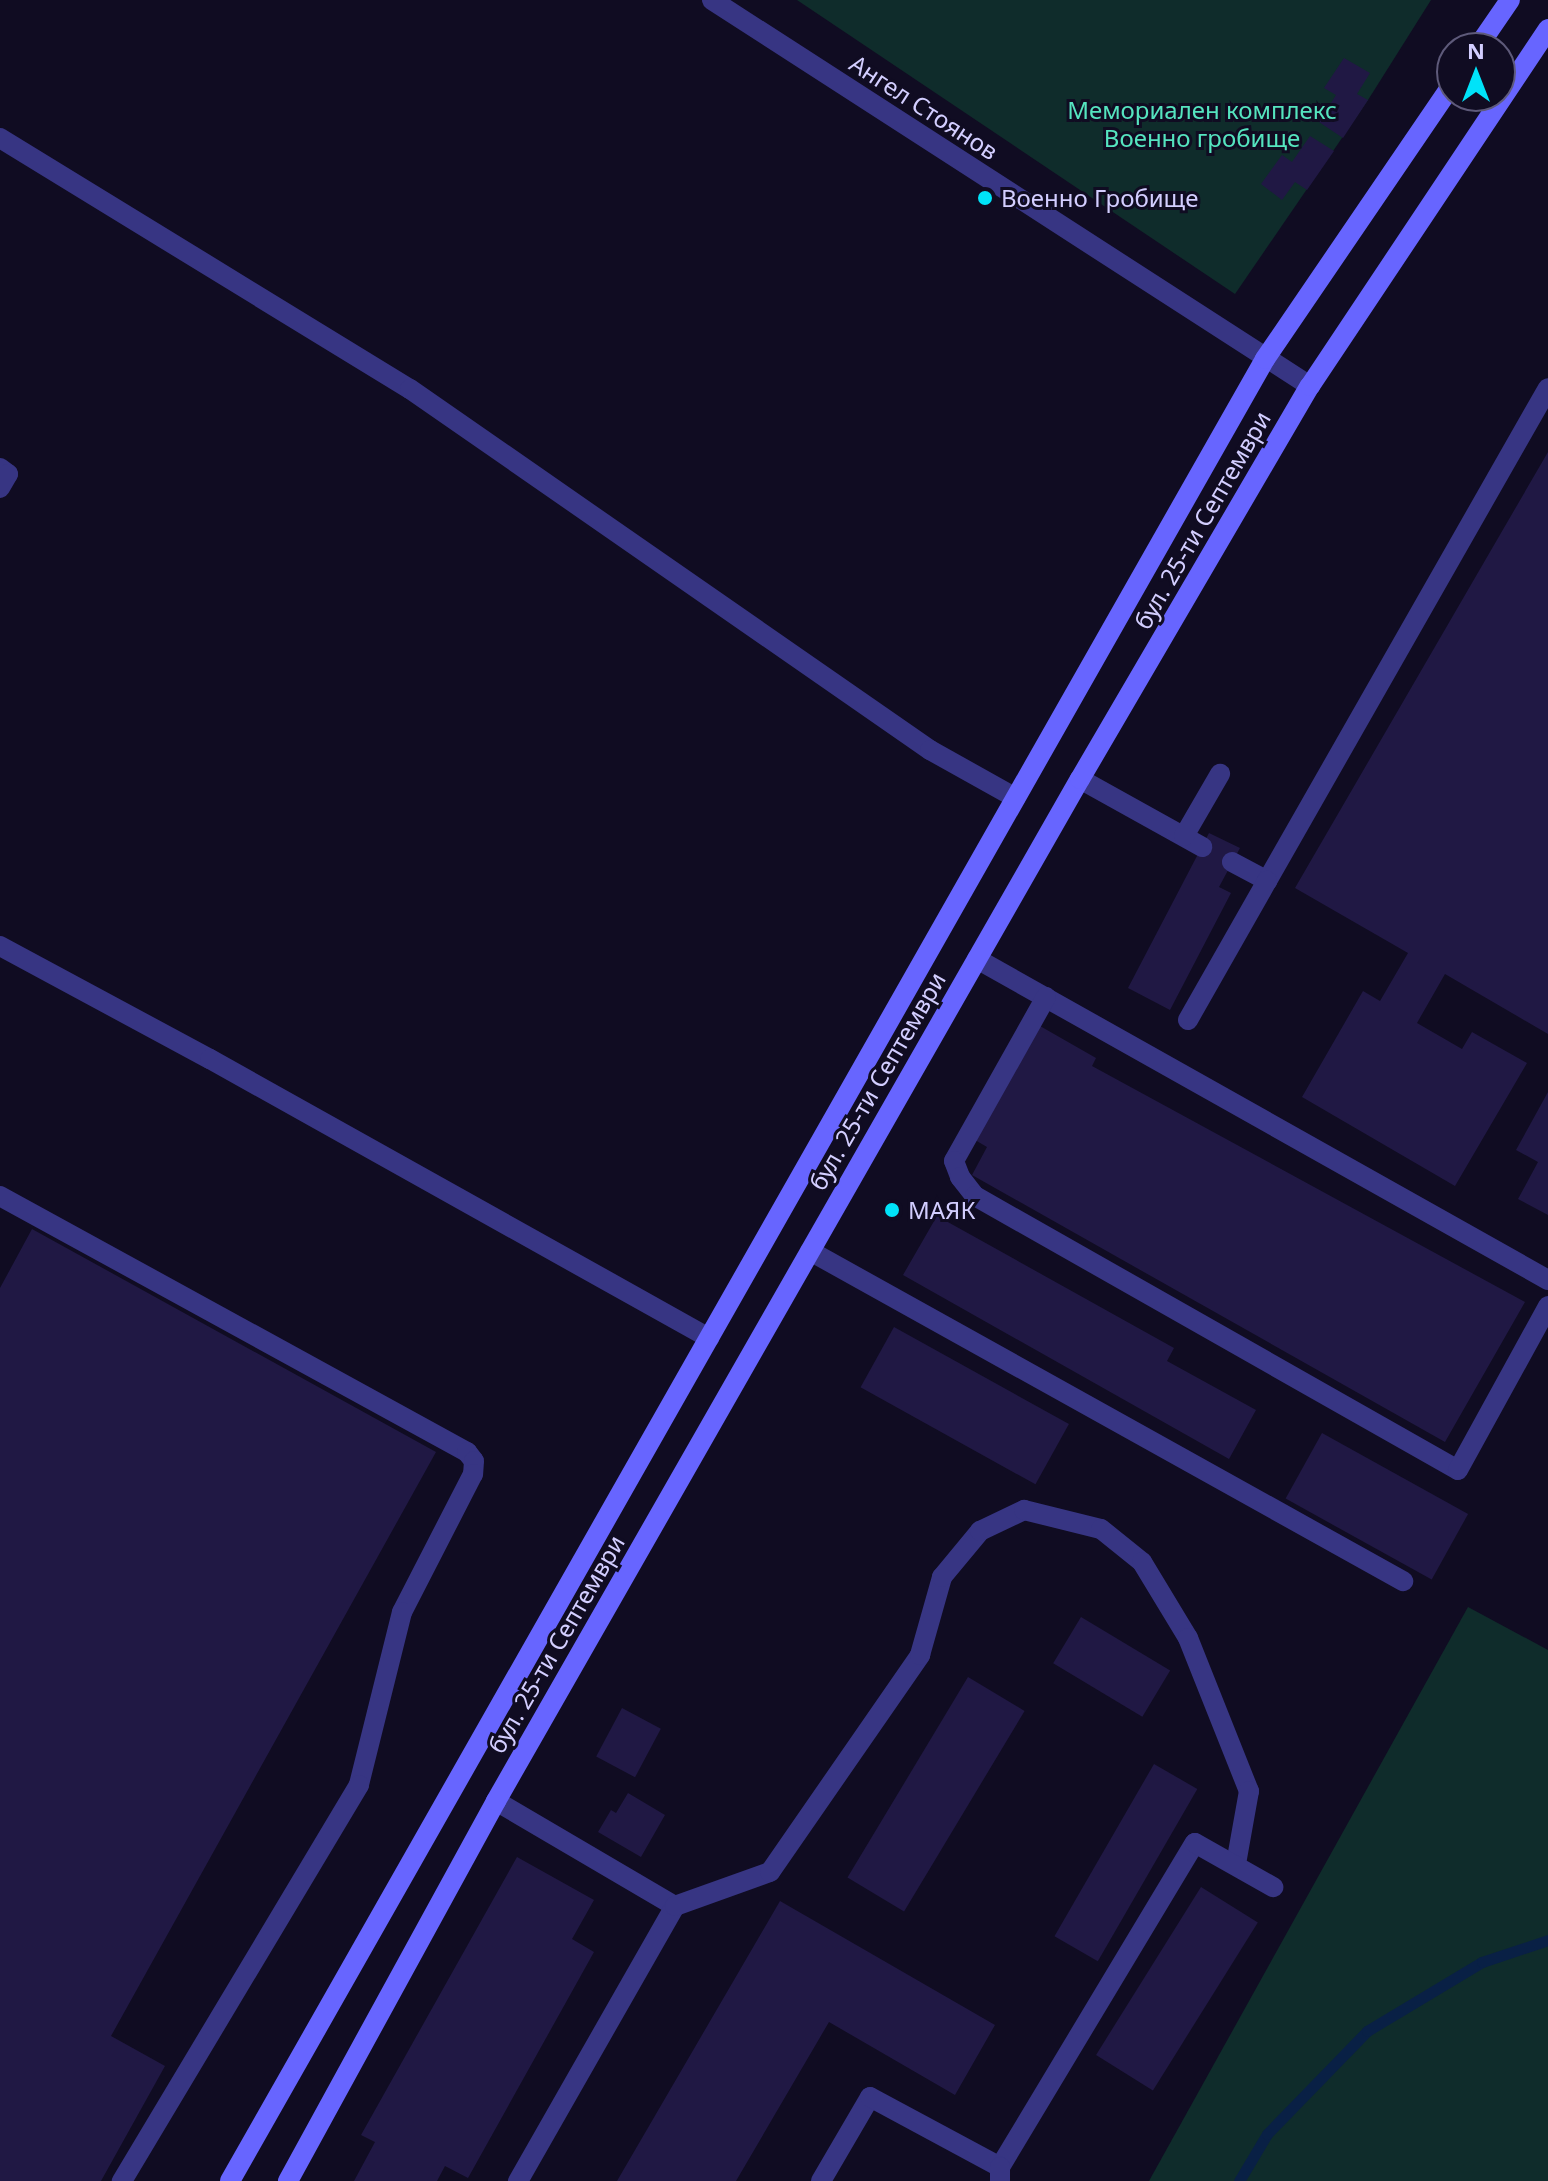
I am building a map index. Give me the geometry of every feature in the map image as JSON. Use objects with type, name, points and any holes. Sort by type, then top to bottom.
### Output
[{"type":"main road","points":[[1488,32],[1510,0]]},
{"type":"main road","name":"бул. 25-ти Септември","points":[[288,2181],[496,1801],[1080,779],[1310,386],[1548,29]]},
{"type":"main road","name":"бул. 25-ти Септември","points":[[230,2181],[1265,359],[1436,108]]},
{"type":"street","name":"Ангел Стоянов","points":[[712,0],[1310,386]]},
{"type":"street","points":[[0,138],[410,389],[930,750],[1016,798]]},
{"type":"street","points":[[1188,1020],[1548,388]]},
{"type":"street","points":[[0,468],[8,474],[0,488]]},
{"type":"street","points":[[1184,836],[1220,774]]},
{"type":"street","points":[[1080,779],[1202,847]]},
{"type":"street","points":[[1232,862],[1267,881]]},
{"type":"street","points":[[0,946],[210,1059],[709,1338]]},
{"type":"street","points":[[977,959],[1548,1280]]},
{"type":"street","points":[[1046,997],[954,1161],[960,1177],[975,1196],[1458,1470],[1548,1306]]},
{"type":"street","points":[[0,1196],[467,1452],[474,1461],[473,1474],[402,1612],[359,1785],[122,2181]]},
{"type":"street","points":[[810,1251],[1403,1581]]},
{"type":"street","points":[[518,2181],[675,1906],[770,1872],[920,1655],[942,1577],[980,1531],[1024,1510],[1101,1529],[1142,1562],[1188,1638],[1249,1791],[1236,1864]]},
{"type":"street","points":[[496,1801],[675,1906]]},
{"type":"street","points":[[821,2181],[870,2097],[1000,2174],[1195,1843],[1273,1887]]},
{"type":"green space","name":"Мемориален комплекс Военно гробище","points":[[797,0],[1431,0],[1368,100],[1235,294]]},
{"type":"green space","points":[[1468,1607],[1548,1650],[1548,2181],[1149,2181]]},
{"type":"building","points":[[1344,58],[1370,73],[1357,94],[1368,100],[1343,138],[1319,122],[1336,95],[1324,88]]},
{"type":"building","points":[[1310,136],[1334,151],[1307,190],[1295,182],[1282,200],[1261,184],[1282,155],[1292,162]]},
{"type":"building","points":[[1548,452],[1548,1034],[1445,974],[1417,1023],[1462,1049],[1472,1032],[1527,1063],[1455,1186],[1302,1097],[1363,991],[1380,1001],[1408,953],[1295,888]]},
{"type":"building","points":[[1209,833],[1240,848],[1219,887],[1231,893],[1170,1010],[1128,988]]},
{"type":"building","points":[[1040,1026],[1096,1058],[1092,1066],[1525,1302],[1445,1442],[972,1175],[987,1147],[975,1140]]},
{"type":"building","points":[[1548,1092],[1548,1215],[1518,1199],[1538,1162],[1516,1150]]},
{"type":"building","points":[[937,1216],[1174,1348],[1167,1361],[1256,1410],[1229,1459],[903,1275]]},
{"type":"building","points":[[32,1229],[436,1452],[111,2036],[165,2066],[101,2181],[0,2181],[0,1288]]},
{"type":"building","points":[[894,1327],[1069,1424],[1035,1484],[861,1387]]},
{"type":"building","points":[[1322,1433],[1468,1514],[1432,1580],[1286,1499]]},
{"type":"building","points":[[1081,1617],[1170,1671],[1142,1717],[1053,1663]]},
{"type":"building","points":[[968,1677],[1025,1711],[904,1912],[847,1878]]},
{"type":"building","points":[[622,1708],[661,1729],[635,1777],[596,1757]]},
{"type":"building","points":[[1154,1764],[1197,1789],[1098,1961],[1054,1936]]},
{"type":"building","points":[[628,1793],[665,1815],[641,1857],[598,1832],[611,1810],[616,1813]]},
{"type":"building","points":[[517,1857],[594,1900],[572,1939],[594,1952],[468,2178],[445,2166],[437,2181],[354,2181],[375,2142],[361,2135]]},
{"type":"building","points":[[1201,1887],[1258,1923],[1153,2090],[1096,2055]]},
{"type":"building","points":[[780,1901],[995,2025],[955,2095],[829,2022],[736,2181],[617,2181]]},
{"type":"waterway","points":[[1239,2181],[1267,2134],[1367,2031],[1482,1962],[1548,1940]]},
{"type":"place","name":"Военно Гробище","points":[[985,198]]},
{"type":"place","name":"МАЯК","points":[[892,1210]]}]
